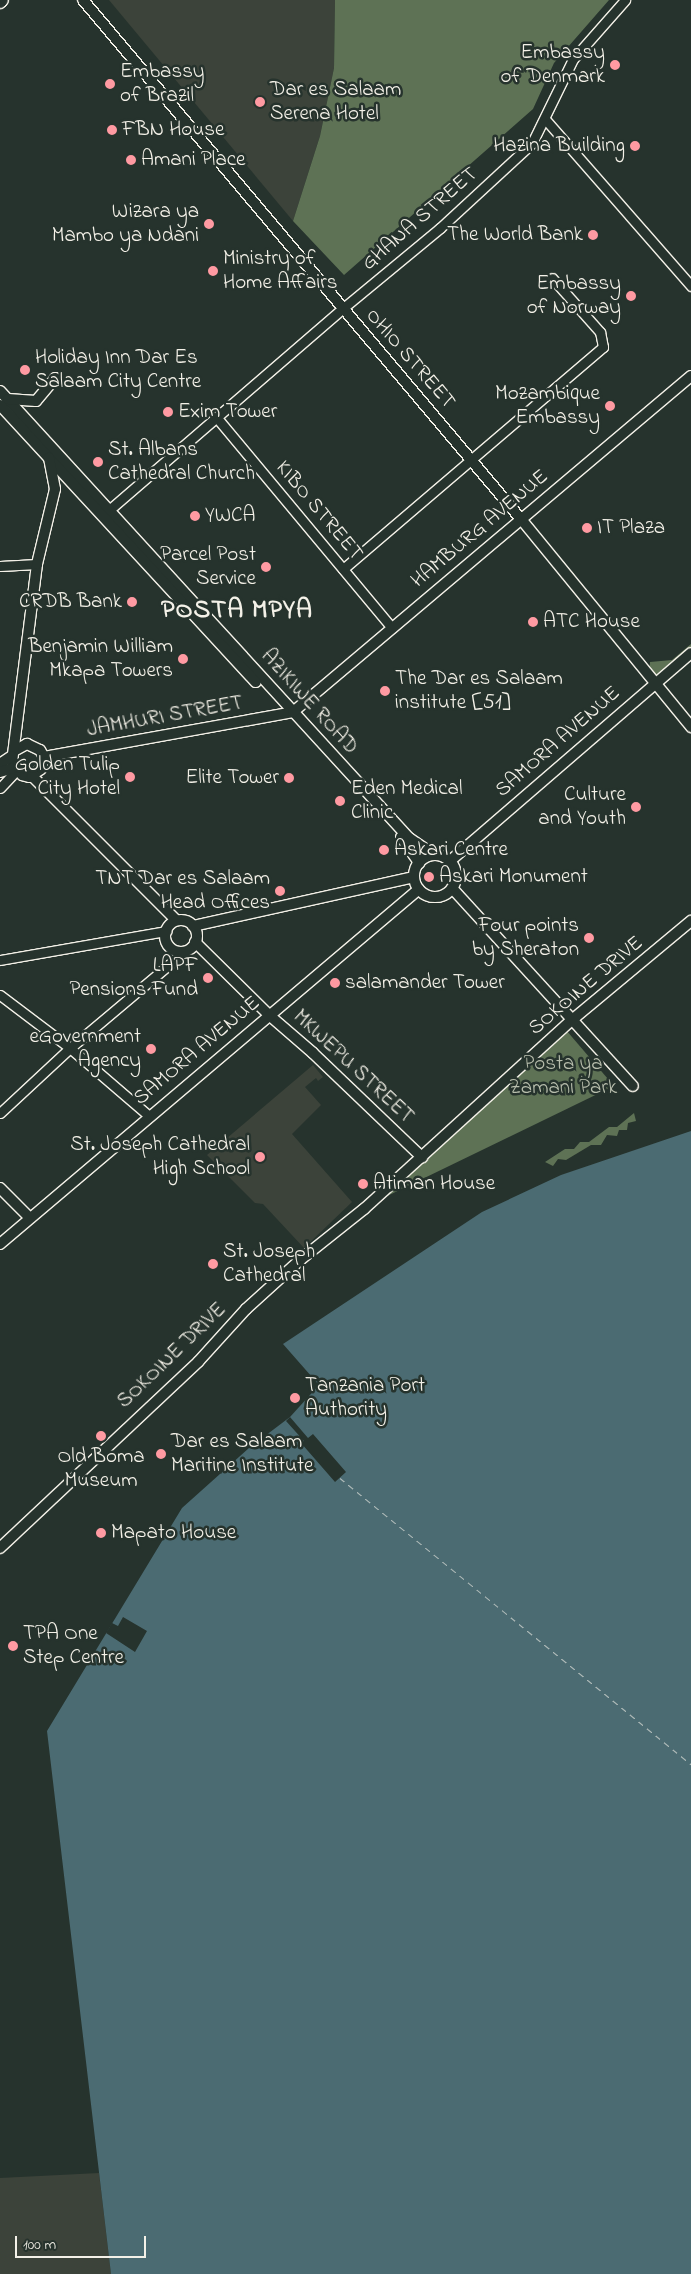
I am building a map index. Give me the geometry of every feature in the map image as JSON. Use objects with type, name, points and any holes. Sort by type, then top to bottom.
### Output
[{"type":"street","name":"OHIO STREET","points":[[83,0],[99,16],[342,309],[521,519],[691,727]]},
{"type":"street","name":"OHIO STREET","points":[[91,0],[99,16]]},
{"type":"street","name":"GHANA STREET","points":[[109,510],[218,418],[342,309],[440,228],[532,143],[545,119],[557,88],[573,59],[625,0]]},
{"type":"street","points":[[545,119],[691,286]]},
{"type":"street","points":[[343,569],[603,347],[600,332],[552,278]]},
{"type":"street","name":"HAMBURG AVENUE","points":[[290,713],[691,376]]},
{"type":"street","points":[[4,402],[36,401],[55,378]]},
{"type":"street","name":"AZIKIWE ROAD","points":[[0,391],[4,402],[49,458],[77,489],[408,838],[434,855]]},
{"type":"street","name":"AZIKIWE ROAD","points":[[4,402],[50,445],[109,510],[407,845],[419,863]]},
{"type":"street","name":"KIBO STREET","points":[[218,418],[392,628]]},
{"type":"street","points":[[0,788],[14,769],[14,753],[37,564],[55,489],[49,458],[50,445]]},
{"type":"street","points":[[55,489],[65,486],[77,489]]},
{"type":"street","points":[[0,566],[37,564]]},
{"type":"street","name":"SAMORA AVENUE","points":[[450,861],[691,653]]},
{"type":"street","name":"JAMHURI STREET","points":[[44,757],[290,713]]},
{"type":"street","points":[[18,728],[27,744],[40,750],[44,757],[41,770],[32,776]]},
{"type":"street","points":[[0,764],[27,744]]},
{"type":"street","points":[[0,772],[14,769],[22,775],[32,776],[176,920],[186,921],[193,926],[195,942],[70,1048],[0,1113]]},
{"type":"street","points":[[434,855],[450,861],[456,872],[452,888],[438,896],[424,894],[419,889],[414,877],[419,863],[434,855]]},
{"type":"street","points":[[193,926],[414,877]]},
{"type":"street","points":[[452,888],[633,1086]]},
{"type":"street","name":"SAMORA AVENUE","points":[[0,1244],[148,1115],[419,889]]},
{"type":"street","points":[[176,920],[166,931],[165,940],[171,948],[185,951]]},
{"type":"street","name":"SOKOINE DRIVE","points":[[0,1548],[198,1362],[246,1310],[330,1234],[364,1209],[572,1020],[691,921]]},
{"type":"street","points":[[0,960],[166,931]]},
{"type":"street","name":"MKWEPU STREET","points":[[195,942],[269,1015],[313,1052],[422,1157]]},
{"type":"street","points":[[0,995],[70,1048],[148,1115]]},
{"type":"street","points":[[0,1188],[30,1218]]},
{"type":"shaded area","name":"Dar es Salaam Serena Hotel","points":[[109,0],[335,0],[334,68],[320,136],[293,221]]},
{"type":"shaded area","name":"St. Joseph Cathedral High School","points":[[313,1065],[323,1077],[318,1081],[316,1078],[305,1087],[321,1105],[292,1134],[352,1202],[304,1248],[263,1204],[255,1203],[207,1155]]},
{"type":"shaded area","points":[[99,2173],[111,2274],[0,2274],[0,2178]]},
{"type":"green space","points":[[335,0],[609,0],[554,63],[533,109],[344,275],[293,221],[320,136],[334,68]]},
{"type":"green space","points":[[691,644],[691,658],[674,667],[663,684],[649,676],[650,662],[672,660]]},
{"type":"green space","name":"Posta ya Zamani Park","points":[[566,1030],[614,1086],[381,1199]]},
{"type":"green space","points":[[634,1113],[636,1121],[628,1123],[627,1130],[619,1130],[617,1136],[607,1135],[601,1145],[591,1145],[566,1160],[558,1159],[553,1166],[545,1162],[565,1149],[574,1149],[580,1142],[589,1142],[609,1127],[617,1127]]},
{"type":"water","points":[[691,1131],[691,2274],[111,2274],[47,1731],[182,1508],[249,1448],[290,1417],[319,1385],[283,1344],[482,1212],[561,1175]]},
{"type":"pier","points":[[290,1417],[308,1438],[313,1434],[346,1472],[335,1482],[301,1443],[304,1441],[286,1421]]},
{"type":"pier","points":[[123,1617],[147,1631],[135,1652],[106,1633],[112,1623],[118,1626]]},
{"type":"ferry route","points":[[340,1478],[691,1764]]},
{"type":"place","name":"Embassy of Denmark","points":[[615,65]]},
{"type":"place","name":"Embassy of Brazil","points":[[110,84]]},
{"type":"place","name":"Dar es Salaam Serena Hotel","points":[[260,102]]},
{"type":"place","name":"FBN House","points":[[112,130]]},
{"type":"place","name":"Hazina Building","points":[[635,146]]},
{"type":"place","name":"Amani Place","points":[[131,160]]},
{"type":"place","name":"Wizara ya Mambo ya Ndani","points":[[209,224]]},
{"type":"place","name":"The World Bank","points":[[593,235]]},
{"type":"place","name":"Ministry of Home Affairs","points":[[213,271]]},
{"type":"place","name":"Embassy of Norway","points":[[631,296]]},
{"type":"place","name":"Holiday Inn Dar Es Salaam City Centre","points":[[25,370]]},
{"type":"place","name":"Mozambique Embassy","points":[[610,406]]},
{"type":"place","name":"Exim Tower","points":[[168,412]]},
{"type":"place","name":"St. Albans Cathedral Church","points":[[98,462]]},
{"type":"place","name":"YWCA","points":[[195,516]]},
{"type":"place","name":"IT Plaza","points":[[587,528]]},
{"type":"place","name":"Parcel Post Service","points":[[266,567]]},
{"type":"place","name":"CRDB Bank","points":[[132,602]]},
{"type":"place","name":"ATC House","points":[[533,622]]},
{"type":"place","name":"Benjamin William Mkapa Towers","points":[[183,659]]},
{"type":"place","name":"The Dar es Salaam institute [51]","points":[[385,691]]},
{"type":"place","name":"Golden Tulip City Hotel","points":[[130,777]]},
{"type":"place","name":"Elite Tower","points":[[289,778]]},
{"type":"place","name":"Eden Medical Clinic","points":[[340,801]]},
{"type":"place","name":"Culture and Youth","points":[[636,807]]},
{"type":"place","name":"Askari Centre","points":[[384,850]]},
{"type":"place","name":"Askari Monument","points":[[429,877]]},
{"type":"place","name":"TNT Dar es Salaam Head Offices","points":[[280,891]]},
{"type":"place","name":"Four points by Sheraton","points":[[589,938]]},
{"type":"place","name":"LAPF Pensions Fund","points":[[208,978]]},
{"type":"place","name":"salamander Tower","points":[[335,983]]},
{"type":"place","name":"eGovernment Agency","points":[[151,1049]]},
{"type":"place","name":"St. Joseph Cathedral High School","points":[[260,1157]]},
{"type":"place","name":"Atiman House","points":[[363,1184]]},
{"type":"place","name":"St. Joseph Cathedral","points":[[213,1264]]},
{"type":"place","name":"Tanzania Port Authority","points":[[295,1398]]},
{"type":"place","name":"Old Boma Museum","points":[[101,1436]]},
{"type":"place","name":"Dar es Salaam Maritine Institute","points":[[161,1454]]},
{"type":"place","name":"Mapato House","points":[[101,1533]]},
{"type":"place","name":"TPA One Step Centre","points":[[13,1646]]},
{"type":"district","name":"POSTA MPYA","points":[[237,612]]}]
